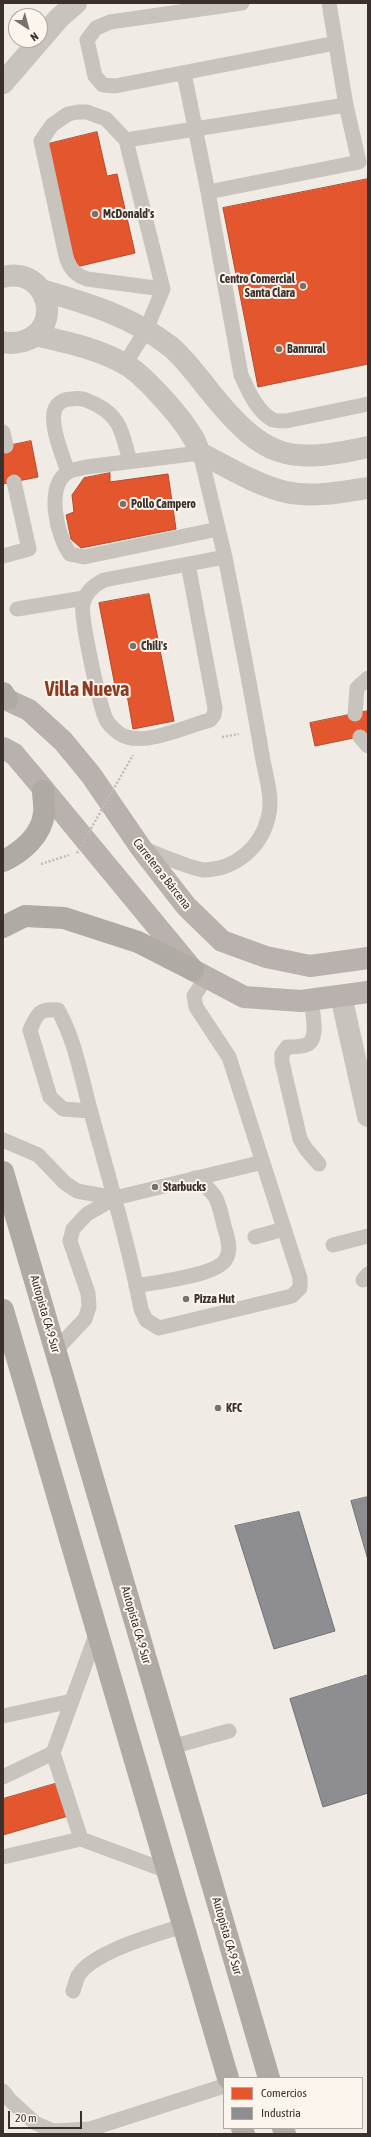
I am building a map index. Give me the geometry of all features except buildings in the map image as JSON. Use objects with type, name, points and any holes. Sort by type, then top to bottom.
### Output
[{"type":"highway","points":[[3,861],[18,854],[37,833],[44,814],[43,791]]},
{"type":"highway","points":[[3,927],[25,916],[64,918],[138,942],[200,974]]},
{"type":"highway","name":"Autopista CA-9 Sur","points":[[3,1172],[269,2077]]},
{"type":"highway","points":[[3,1310],[228,2077]]},
{"type":"main road","name":"Carretera a Bárcena","points":[[4,697],[29,710],[64,741],[91,775],[141,848],[186,906],[222,941],[266,957],[310,966],[368,958]]},
{"type":"main road","points":[[3,748],[14,754],[43,791],[200,974],[244,997],[301,1001],[368,992]]},
{"type":"street","points":[[48,27],[59,10],[76,3]]},
{"type":"street","points":[[3,83],[33,48]]},
{"type":"street","points":[[3,342],[17,343],[35,335],[46,318],[46,299],[41,290],[28,278],[8,273]]},
{"type":"street","points":[[41,290],[114,313],[146,330],[172,348],[226,412],[255,439],[285,455],[305,457],[330,456],[368,447]]},
{"type":"street","points":[[35,335],[71,343],[107,355],[125,364],[174,411],[192,436],[200,453],[266,485],[286,492],[309,495],[368,488]]},
{"type":"street","points":[[341,996],[368,1116]]},
{"type":"lane","points":[[242,3],[110,22],[96,28],[87,40],[95,76],[103,85],[115,86],[336,43]]},
{"type":"lane","points":[[208,192],[359,162],[346,105],[329,3]]},
{"type":"lane","points":[[184,73],[208,192],[241,376],[250,394],[260,409],[273,420],[286,421],[368,404]]},
{"type":"lane","points":[[126,140],[346,105]]},
{"type":"lane","points":[[125,364],[146,330],[164,289],[126,140],[106,119],[87,112],[68,114],[52,124],[41,141],[66,256],[71,268],[80,277],[87,279],[164,289]]},
{"type":"lane","points":[[68,472],[55,429],[54,410],[59,403],[67,399],[81,398],[106,409],[119,424],[130,461]]},
{"type":"lane","points":[[141,848],[204,870],[222,868],[238,860],[252,849],[263,834],[269,817],[270,799],[261,745],[225,557],[200,453],[130,461],[68,472],[58,482],[54,503],[63,544],[70,554],[84,557],[218,529]]},
{"type":"lane","points":[[3,556],[28,549],[14,482]]},
{"type":"lane","points":[[188,564],[215,708],[214,715],[210,720],[147,738],[127,737],[111,725],[105,718],[82,618],[84,598],[92,587],[104,580],[188,564],[225,557]]},
{"type":"lane","points":[[17,609],[84,598]]},
{"type":"lane","points":[[355,714],[357,688],[368,678]]},
{"type":"lane","points":[[90,1111],[63,1109],[50,1097],[30,1030],[37,1015],[46,1009],[58,1010],[66,1024],[115,1198],[141,1309],[146,1320],[159,1328],[292,1296],[300,1288],[300,1278],[229,1057],[196,1007],[194,996],[200,974]]},
{"type":"lane","points":[[311,1000],[314,1030],[313,1040],[308,1045],[287,1047],[282,1054],[282,1062],[300,1139],[306,1149],[319,1164]]},
{"type":"lane","points":[[3,1140],[38,1155],[65,1183],[77,1191],[115,1198]]},
{"type":"lane","points":[[55,1351],[85,1319],[89,1307],[88,1293],[70,1241],[73,1229],[87,1214],[115,1198],[263,1162]]},
{"type":"lane","points":[[136,1286],[208,1272],[220,1265],[226,1259],[230,1246],[216,1197],[210,1189],[195,1178]]},
{"type":"lane","points":[[255,1237],[284,1229]]},
{"type":"lane","points":[[332,1245],[368,1236]]},
{"type":"lane","points":[[81,1838],[53,1753],[97,1632]]},
{"type":"lane","points":[[3,1716],[72,1701]]},
{"type":"lane","points":[[171,1747],[229,1731]]},
{"type":"lane","points":[[3,1777],[53,1753]]},
{"type":"lane","points":[[3,1857],[81,1838],[167,1871]]},
{"type":"lane","points":[[73,1991],[78,1976],[96,1960],[125,1946],[183,1926]]},
{"type":"lane","points":[[3,2091],[10,2100],[35,2123],[53,2131],[90,2129],[223,2086]]},
{"type":"path","points":[[77,853],[133,755]]},
{"type":"place","name":"McDonald's","points":[[95,214]]},
{"type":"place","name":"Centro Comercial Santa Clara","points":[[303,286]]},
{"type":"place","name":"Banrural","points":[[279,349]]},
{"type":"place","name":"Pollo Campero","points":[[123,504]]},
{"type":"place","name":"Chili's","points":[[133,646]]},
{"type":"place","name":"Starbucks","points":[[155,1187]]},
{"type":"place","name":"Pizza Hut","points":[[186,1299]]},
{"type":"place","name":"KFC","points":[[218,1408]]},
{"type":"district","name":"Villa Nueva","points":[[87,690]]}]
